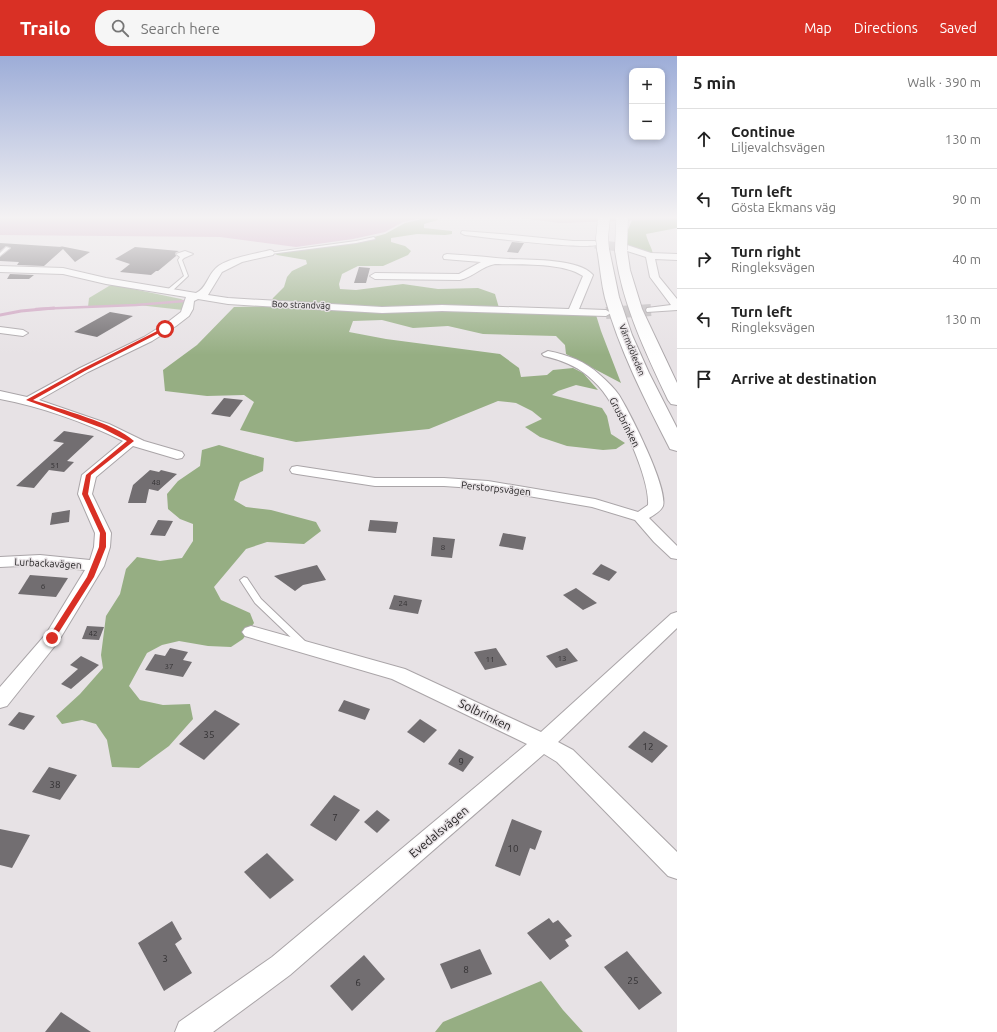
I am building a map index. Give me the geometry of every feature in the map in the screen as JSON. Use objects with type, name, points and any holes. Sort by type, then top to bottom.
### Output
[{"type":"highway","name":"Värmdöleden","points":[[604,264],[612,296],[628,343],[655,403],[677,445]]},
{"type":"highway","name":"Värmdöleden","points":[[622,264],[644,334],[677,400]]},
{"type":"street","points":[[28,400],[165,329],[185,314],[188,309],[188,302],[190,299],[204,293],[220,270],[232,264]]},
{"type":"street","points":[[375,276],[460,277],[465,276],[483,264]]},
{"type":"street","points":[[527,264],[571,267],[585,271],[588,277],[573,312]]},
{"type":"street","points":[[650,264],[655,278],[677,306],[651,310]]},
{"type":"street","name":"Boo strandväg","points":[[0,269],[63,271],[106,281],[228,301],[382,310],[442,308],[606,313]]},
{"type":"street","points":[[0,330],[23,333]]},
{"type":"street","name":"Grusbrinken","points":[[548,354],[576,362],[585,368],[613,396],[642,457],[656,495],[655,506],[647,514],[640,516]]},
{"type":"street","points":[[0,395],[28,400],[104,427],[131,441],[177,455]]},
{"type":"street","points":[[0,701],[52,638],[96,566],[102,547],[103,533],[85,494],[86,481],[89,475],[131,441]]},
{"type":"street","name":"Perstorpsvägen","points":[[297,470],[375,482],[444,482],[516,489],[595,503],[640,516]]},
{"type":"street","points":[[640,516],[660,539],[677,554]]},
{"type":"street","name":"Lurbackavägen","points":[[0,562],[40,560],[96,566]]},
{"type":"street","name":"Evedalsvägen","points":[[188,1032],[281,966],[543,743],[677,618]]},
{"type":"street","name":"Solbrinken","points":[[251,632],[398,674],[543,743],[565,756],[677,868]]},
{"type":"lane","points":[[168,292],[186,276],[181,264]]},
{"type":"lane","points":[[244,580],[258,601],[307,649]]},
{"type":"green space","points":[[307,264],[389,264],[383,266],[358,266],[342,274],[339,284],[340,289],[356,290],[403,284],[438,289],[478,288],[495,294],[499,308],[405,309],[271,303],[273,298],[284,287],[287,277],[292,271]]},
{"type":"green space","points":[[114,285],[181,299],[185,301],[183,310],[138,305],[88,307],[89,298],[109,286]]},
{"type":"green space","points":[[283,306],[444,309],[596,315],[621,383],[566,354],[565,345],[556,336],[483,334],[448,326],[413,328],[382,320],[353,321],[349,332],[386,339],[500,354],[519,368],[521,377],[547,375],[553,370],[573,368],[583,373],[598,390],[576,385],[558,391],[552,395],[602,408],[607,416],[611,434],[625,443],[616,449],[603,450],[567,446],[540,437],[525,427],[542,419],[532,411],[516,403],[498,401],[429,429],[296,442],[240,430],[254,402],[244,395],[207,396],[165,391],[163,370],[197,345],[234,307]]},
{"type":"green space","points":[[219,445],[264,458],[263,471],[240,482],[234,500],[246,507],[271,510],[316,522],[321,531],[304,544],[267,542],[246,549],[214,587],[221,600],[250,613],[254,623],[243,639],[231,647],[208,646],[179,641],[162,645],[147,653],[129,686],[140,700],[163,705],[190,704],[193,719],[169,746],[139,768],[112,767],[107,740],[96,724],[82,720],[62,724],[56,716],[80,694],[103,668],[101,655],[106,616],[120,594],[126,569],[137,557],[160,561],[182,558],[193,541],[193,524],[180,519],[168,509],[167,494],[178,481],[200,466],[202,450]]},
{"type":"green space","points":[[541,981],[563,1010],[583,1032],[435,1032],[443,1022]]},
{"type":"building","points":[[18,264],[47,264],[44,266],[17,265]]},
{"type":"building","points":[[129,264],[167,264],[151,275],[120,272],[130,264]]},
{"type":"building","points":[[359,267],[370,268],[366,283],[354,283]]},
{"type":"building","points":[[10,274],[34,275],[29,279],[7,279]]},
{"type":"building","points":[[110,312],[133,316],[97,337],[74,332]]},
{"type":"building","points":[[224,398],[243,400],[230,417],[211,414]]},
{"type":"building","points":[[64,431],[94,436],[67,461],[74,462],[64,472],[49,470],[34,488],[16,486],[64,443],[53,441]]},
{"type":"building","points":[[150,470],[159,472],[161,470],[177,474],[158,491],[149,489],[146,503],[128,503],[133,485]]},
{"type":"building","points":[[70,510],[69,522],[50,525],[52,513]]},
{"type":"building","points":[[158,520],[173,521],[165,536],[150,535]]},
{"type":"building","points":[[370,520],[398,522],[396,533],[368,531]]},
{"type":"building","points":[[503,533],[526,537],[523,550],[499,546]]},
{"type":"building","points":[[433,537],[455,539],[452,558],[431,556]]},
{"type":"building","points":[[601,564],[617,572],[609,581],[592,574]]},
{"type":"building","points":[[317,565],[326,580],[303,585],[295,591],[274,576]]},
{"type":"building","points":[[30,575],[68,578],[56,597],[18,594]]},
{"type":"building","points":[[576,588],[597,603],[583,610],[563,595]]},
{"type":"building","points":[[394,595],[422,600],[418,614],[389,609]]},
{"type":"building","points":[[87,626],[104,627],[99,640],[82,639]]},
{"type":"building","points":[[170,648],[188,652],[183,660],[192,662],[183,677],[145,670],[155,654],[165,656]]},
{"type":"building","points":[[496,648],[507,665],[485,670],[474,652]]},
{"type":"building","points":[[567,648],[578,661],[556,668],[546,656]]},
{"type":"building","points":[[81,656],[99,665],[71,689],[61,684],[78,669],[70,665]]},
{"type":"building","points":[[344,700],[370,709],[365,720],[338,711]]},
{"type":"building","points":[[215,710],[240,724],[204,760],[179,744]]},
{"type":"building","points":[[19,712],[35,716],[24,730],[8,725]]},
{"type":"building","points":[[420,719],[437,730],[424,743],[407,732]]},
{"type":"building","points":[[644,731],[668,746],[652,763],[628,747]]},
{"type":"building","points":[[459,749],[474,757],[463,772],[448,764]]},
{"type":"building","points":[[49,767],[77,775],[60,800],[32,792]]},
{"type":"building","points":[[334,795],[360,810],[336,841],[310,825]]},
{"type":"building","points":[[377,810],[390,820],[377,833],[364,822]]},
{"type":"building","points":[[512,819],[542,831],[535,850],[530,848],[520,876],[495,866]]},
{"type":"building","points":[[0,829],[30,835],[12,868],[0,865]]},
{"type":"building","points":[[267,853],[294,880],[270,899],[244,872]]},
{"type":"building","points":[[549,918],[553,923],[558,920],[572,936],[565,940],[569,946],[550,960],[527,933]]},
{"type":"building","points":[[172,921],[182,939],[175,944],[192,973],[164,991],[138,943]]},
{"type":"building","points":[[480,949],[492,974],[451,989],[440,964]]},
{"type":"building","points":[[627,951],[662,993],[639,1010],[604,967]]},
{"type":"building","points":[[364,955],[385,979],[352,1011],[330,986]]},
{"type":"building","points":[[61,1012],[91,1032],[45,1032]]},
{"type":"waterway","points":[[48,308],[136,305],[185,301]]},
{"type":"waterway","points":[[0,315],[48,308]]},
{"type":"waterway","points":[[36,309],[48,308]]},
{"type":"waterway","points":[[48,308],[54,308]]},
{"type":"tunnel","points":[[606,313],[651,310]]},
{"type":"route","points":[[52,638],[90,577],[96,566],[102,547],[103,533],[85,494],[86,481],[89,475],[131,441],[104,427],[28,400],[165,329]]}]
